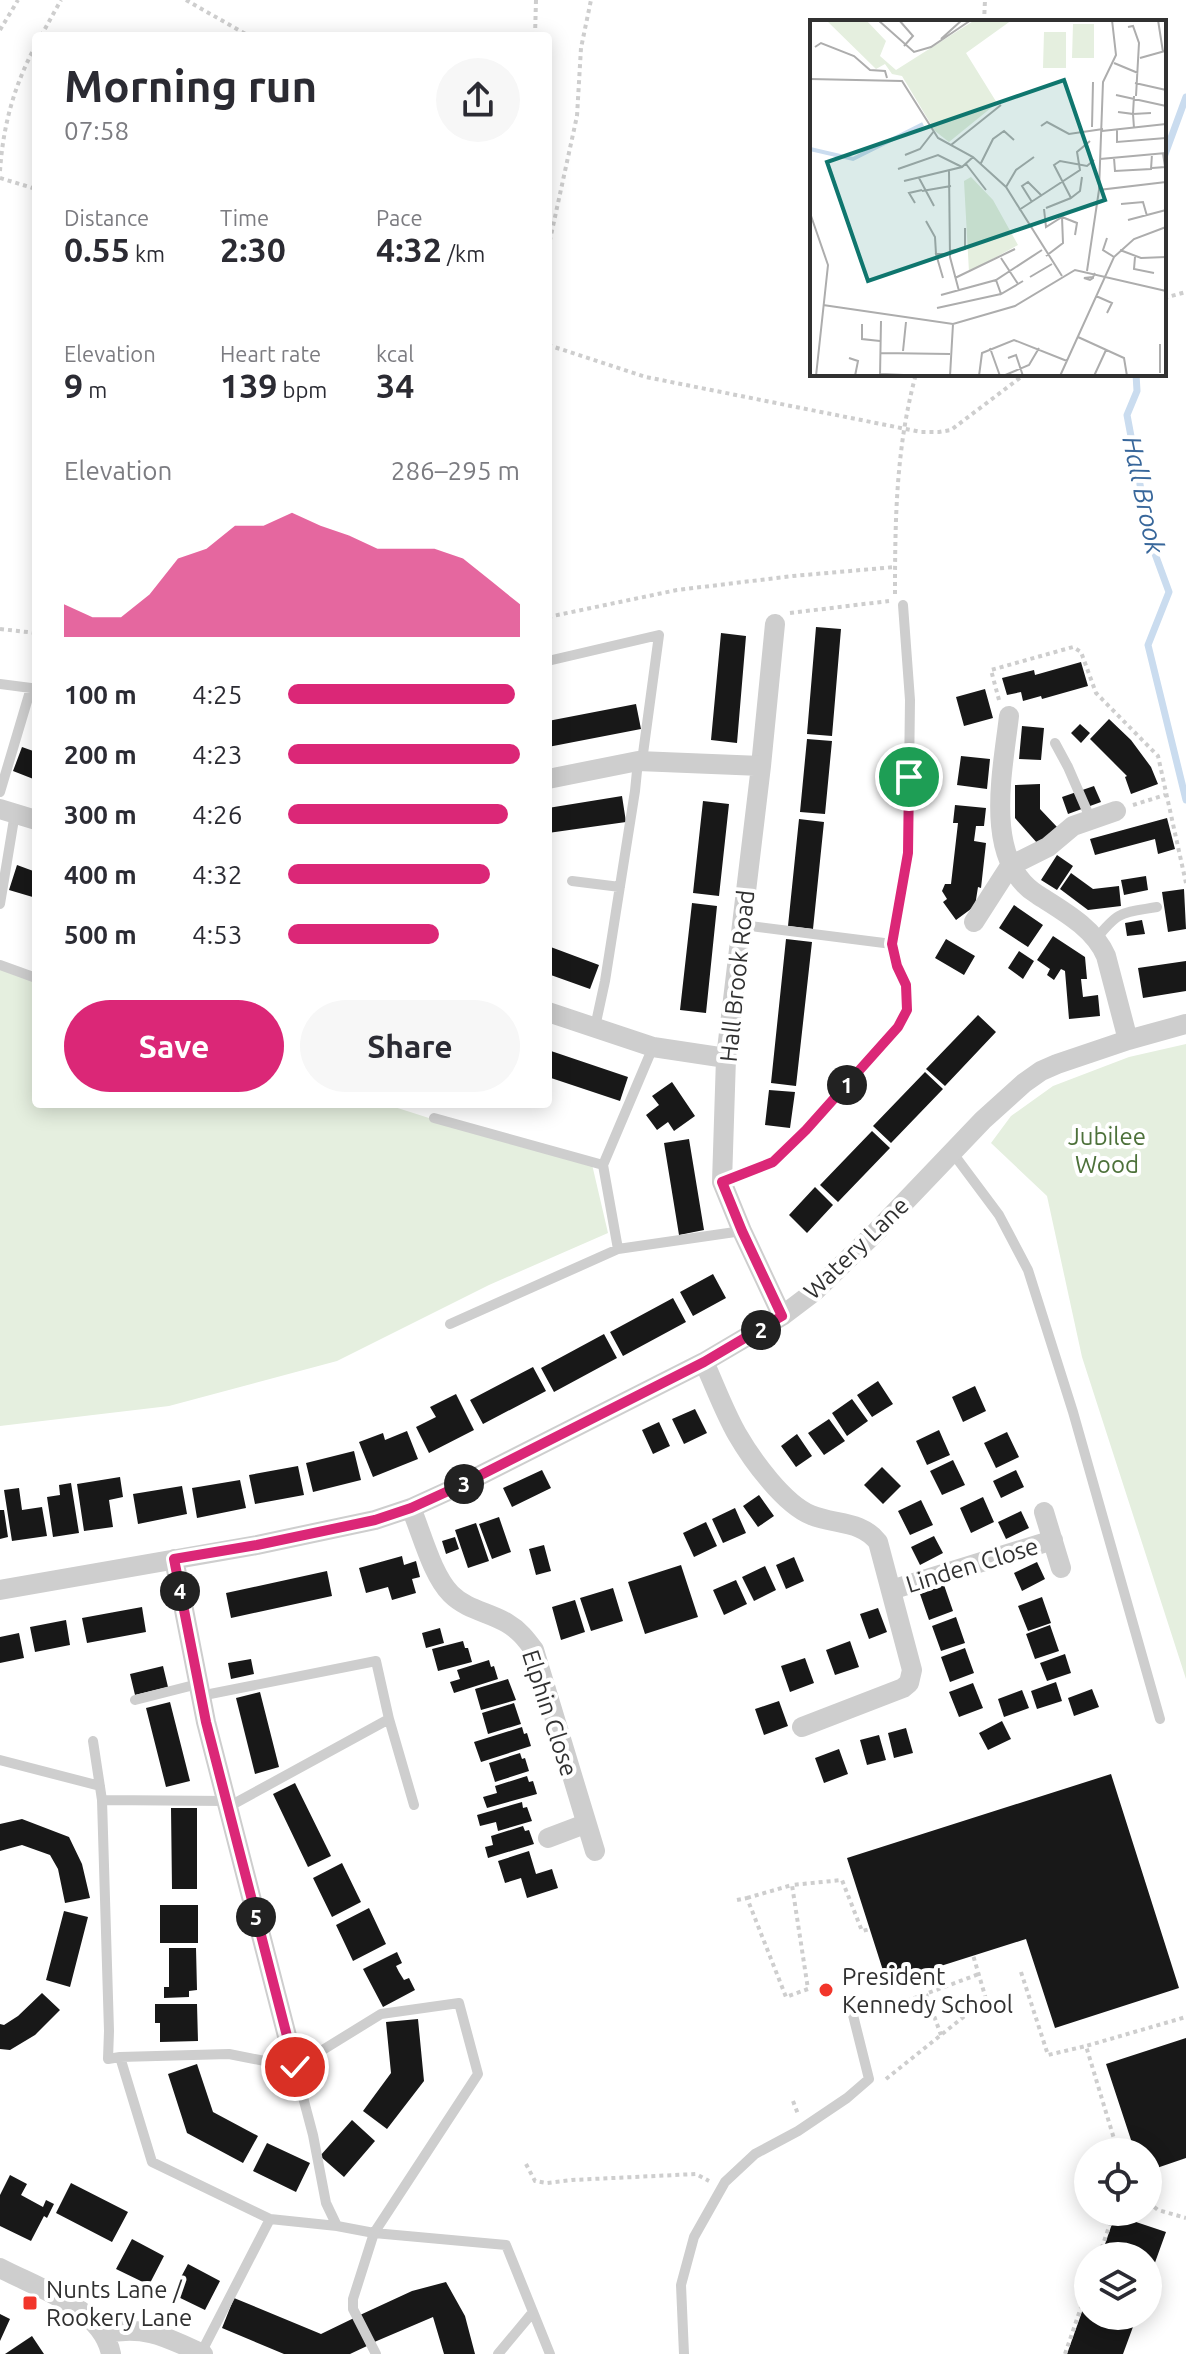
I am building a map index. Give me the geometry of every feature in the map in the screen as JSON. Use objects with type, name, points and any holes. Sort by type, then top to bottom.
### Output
[{"type":"street","name":"Hall Brook Road","points":[[775,624],[726,1058],[722,1182],[782,1316]]},
{"type":"street","points":[[1009,716],[1000,801],[1002,830],[1010,866],[1022,884],[1096,939],[1106,956],[1128,1040]]},
{"type":"street","points":[[552,778],[640,761],[761,766]]},
{"type":"street","points":[[8,811],[32,819]]},
{"type":"street","points":[[974,922],[1010,866],[1048,847],[1073,826],[1116,811]]},
{"type":"street","points":[[552,1013],[653,1047],[726,1058]]},
{"type":"street","name":"Watery Lane","points":[[0,1590],[257,1545],[360,1523],[411,1508],[457,1487],[704,1362],[782,1316],[815,1291],[952,1152],[1024,1083],[1041,1071],[1128,1040],[1186,1024]]},
{"type":"street","points":[[704,1362],[738,1435],[764,1472],[785,1496],[812,1516],[850,1524],[872,1535],[878,1542],[891,1590],[912,1670],[909,1683],[802,1727]]},
{"type":"street","name":"Elphin Close","points":[[411,1508],[440,1579],[450,1593],[464,1604],[505,1621],[521,1633],[534,1650],[595,1851]]},
{"type":"street","name":"Linden Close","points":[[1044,1512],[1061,1568]]},
{"type":"street","name":"Linden Close","points":[[891,1590],[1053,1540]]},
{"type":"street","points":[[174,1559],[199,1690],[295,2067]]},
{"type":"street","points":[[548,1838],[585,1824]]},
{"type":"street","points":[[0,2268],[87,2314],[104,2334],[111,2354]]},
{"type":"street","points":[[104,2334],[138,2329],[161,2335],[202,2354]]},
{"type":"lane","points":[[722,1182],[773,1162],[806,1130],[898,1027],[907,1010],[906,985],[892,944],[908,853],[910,700],[903,605]]},
{"type":"lane","points":[[552,660],[659,635],[595,1027]]},
{"type":"lane","points":[[0,684],[32,689]]},
{"type":"lane","points":[[0,792],[32,695]]},
{"type":"lane","points":[[1055,743],[1091,820]]},
{"type":"lane","points":[[0,904],[8,811]]},
{"type":"lane","points":[[572,881],[620,887]]},
{"type":"lane","points":[[1096,939],[1113,919],[1125,913],[1157,907]]},
{"type":"lane","points":[[742,925],[892,944]]},
{"type":"lane","points":[[0,965],[32,977]]},
{"type":"lane","points":[[618,1249],[603,1165],[653,1047]]},
{"type":"lane","points":[[434,1118],[603,1165]]},
{"type":"lane","points":[[952,1152],[999,1215],[1028,1270],[1073,1412],[1160,1719]]},
{"type":"lane","points":[[450,1324],[618,1249],[742,1231]]},
{"type":"lane","points":[[135,1700],[376,1661],[414,1805]]},
{"type":"lane","points":[[102,1800],[227,1804],[389,1719]]},
{"type":"lane","points":[[93,1741],[102,1800],[108,2059],[229,2054],[295,2067],[381,2014],[459,2003],[478,2074],[374,2233],[353,2299],[353,2309],[376,2354]]},
{"type":"lane","points":[[0,1760],[100,1786]]},
{"type":"lane","points":[[684,2354],[681,2285],[694,2237],[722,2187],[755,2154],[798,2131],[869,2079],[853,2016]]},
{"type":"lane","points":[[120,2057],[152,2162],[270,2219],[374,2233],[506,2245],[550,2354]]},
{"type":"lane","points":[[295,2067],[313,2135],[326,2203],[337,2226]]},
{"type":"lane","points":[[202,2354],[270,2219]]},
{"type":"lane","points":[[498,2354],[533,2312]]},
{"type":"path","points":[[0,30],[18,0]]},
{"type":"path","points":[[43,32],[61,0]]},
{"type":"path","points":[[186,0],[242,32]]},
{"type":"path","points":[[535,32],[536,0]]},
{"type":"path","points":[[552,233],[577,116],[581,48],[591,0]]},
{"type":"path","points":[[984,20],[985,0]]},
{"type":"path","points":[[0,171],[10,104],[32,52]]},
{"type":"path","points":[[0,178],[32,188]]},
{"type":"path","points":[[1166,297],[1186,292]]},
{"type":"path","points":[[552,346],[646,377],[921,432],[951,430],[1022,376]]},
{"type":"path","points":[[775,624],[775,615],[895,600],[896,492],[903,428],[916,376]]},
{"type":"path","points":[[552,616],[677,590],[895,567]]},
{"type":"path","points":[[0,629],[32,633]]},
{"type":"path","points":[[1009,716],[996,694],[991,670],[1073,647],[1081,652],[1096,693],[1158,756],[1186,883]]},
{"type":"path","points":[[1116,811],[1165,795]]},
{"type":"path","points":[[737,1900],[792,1885],[842,1880],[862,1931],[870,1929]]},
{"type":"path","points":[[747,1898],[786,1997],[808,1989],[792,1885]]},
{"type":"path","points":[[869,2079],[884,2080],[986,1999],[973,1955]]},
{"type":"path","points":[[1021,1972],[1048,2055],[1186,2017]]},
{"type":"path","points":[[853,2016],[979,1974]]},
{"type":"path","points":[[926,1994],[941,2035]]},
{"type":"path","points":[[1086,2046],[1114,2138]]},
{"type":"path","points":[[526,2164],[535,2181],[547,2183],[696,2174],[722,2187]]},
{"type":"path","points":[[1162,2211],[1186,2218]]},
{"type":"path","points":[[1065,2354],[1074,2328]]},
{"type":"green space","points":[[0,969],[32,981],[32,1108],[398,1108],[454,1126],[591,1160],[608,1233],[489,1285],[337,1361],[169,1406],[0,1426]]},
{"type":"green space","name":"Jubilee Wood","points":[[1186,1044],[1186,1679],[1082,1357],[1047,1196],[991,1143],[1011,1116],[1053,1086],[1129,1057]]},
{"type":"building","points":[[816,627],[841,629],[832,736],[807,734]]},
{"type":"building","points":[[721,633],[746,636],[737,743],[711,740]]},
{"type":"building","points":[[1081,662],[1088,686],[1042,699],[1041,696],[1023,701],[1021,692],[1007,695],[1002,678],[1034,670],[1035,675]]},
{"type":"building","points":[[985,689],[993,718],[964,726],[956,697]]},
{"type":"building","points":[[636,704],[641,729],[552,746],[552,720]]},
{"type":"building","points":[[1109,719],[1131,740],[1151,767],[1158,784],[1131,794],[1127,776],[1090,739]]},
{"type":"building","points":[[1080,724],[1090,733],[1081,743],[1071,733]]},
{"type":"building","points":[[1022,726],[1044,728],[1041,760],[1019,759]]},
{"type":"building","points":[[807,739],[832,741],[825,814],[800,812]]},
{"type":"building","points":[[22,747],[32,751],[32,778],[13,771]]},
{"type":"building","points":[[961,756],[990,759],[987,789],[957,785]]},
{"type":"building","points":[[1040,784],[1040,809],[1057,827],[1038,844],[1015,818],[1015,785]]},
{"type":"building","points":[[1094,786],[1101,802],[1068,814],[1062,797]]},
{"type":"building","points":[[622,796],[626,822],[552,832],[552,807]]},
{"type":"building","points":[[703,801],[729,804],[719,896],[693,893]]},
{"type":"building","points":[[955,805],[986,808],[984,826],[976,826],[974,841],[986,843],[981,888],[978,887],[975,906],[956,920],[943,902],[947,899],[942,891],[945,884],[951,884],[958,823],[953,823]]},
{"type":"building","points":[[1167,818],[1175,849],[1158,854],[1155,839],[1095,855],[1090,839]]},
{"type":"building","points":[[799,819],[824,822],[813,929],[788,926]]},
{"type":"building","points":[[1057,855],[1073,866],[1057,890],[1041,880]]},
{"type":"building","points":[[17,865],[32,871],[32,897],[9,890]]},
{"type":"building","points":[[1071,873],[1093,889],[1119,886],[1121,906],[1088,910],[1060,889]]},
{"type":"building","points":[[1146,876],[1148,890],[1124,895],[1121,880]]},
{"type":"building","points":[[1184,889],[1186,929],[1168,932],[1162,892]]},
{"type":"building","points":[[692,903],[717,906],[706,1013],[680,1010]]},
{"type":"building","points":[[1014,905],[1043,925],[1028,947],[999,928]]},
{"type":"building","points":[[1142,920],[1145,934],[1127,936],[1125,923]]},
{"type":"building","points":[[1053,936],[1085,957],[1087,979],[1081,979],[1083,997],[1098,995],[1100,1016],[1069,1019],[1065,971],[1061,969],[1054,980],[1047,975],[1050,969],[1037,960]]},
{"type":"building","points":[[786,939],[812,942],[796,1086],[771,1083]]},
{"type":"building","points":[[946,939],[975,956],[964,975],[935,958]]},
{"type":"building","points":[[552,947],[599,965],[590,989],[552,975]]},
{"type":"building","points":[[1019,951],[1034,961],[1023,979],[1008,968]]},
{"type":"building","points":[[1186,961],[1186,991],[1143,998],[1138,968]]},
{"type":"building","points":[[978,1015],[996,1032],[945,1086],[926,1069]]},
{"type":"building","points":[[552,1051],[628,1077],[620,1101],[552,1078]]},
{"type":"building","points":[[925,1072],[943,1089],[891,1143],[873,1126]]},
{"type":"building","points":[[672,1082],[695,1116],[674,1131],[668,1122],[657,1130],[646,1115],[659,1105],[652,1096]]},
{"type":"building","points":[[769,1090],[795,1092],[790,1128],[765,1125]]},
{"type":"building","points":[[872,1131],[890,1148],[838,1202],[820,1185]]},
{"type":"building","points":[[689,1139],[704,1230],[679,1235],[664,1143]]},
{"type":"building","points":[[815,1187],[833,1205],[807,1233],[789,1215]]},
{"type":"building","points":[[713,1274],[726,1298],[693,1316],[680,1292]]},
{"type":"building","points":[[673,1298],[686,1322],[623,1356],[610,1332]]},
{"type":"building","points":[[604,1334],[617,1358],[554,1392],[541,1368]]},
{"type":"building","points":[[533,1367],[546,1391],[483,1424],[470,1400]]},
{"type":"building","points":[[878,1381],[893,1404],[872,1417],[857,1395]]},
{"type":"building","points":[[975,1386],[986,1411],[963,1422],[952,1397]]},
{"type":"building","points":[[456,1394],[474,1430],[429,1453],[416,1427],[436,1417],[430,1407]]},
{"type":"building","points":[[852,1399],[868,1421],[847,1436],[832,1413]]},
{"type":"building","points":[[695,1409],[707,1433],[684,1444],[672,1419]]},
{"type":"building","points":[[829,1419],[845,1441],[824,1455],[808,1433]]},
{"type":"building","points":[[659,1422],[670,1446],[653,1454],[642,1430]]},
{"type":"building","points":[[939,1430],[950,1455],[927,1465],[916,1441]]},
{"type":"building","points":[[407,1431],[418,1459],[373,1477],[359,1442],[383,1433],[385,1440]]},
{"type":"building","points":[[1007,1432],[1019,1457],[996,1468],[984,1443]]},
{"type":"building","points":[[797,1434],[812,1456],[796,1467],[781,1446]]},
{"type":"building","points":[[354,1451],[361,1480],[313,1492],[306,1463]]},
{"type":"building","points":[[953,1460],[965,1485],[942,1495],[930,1471]]},
{"type":"building","points":[[298,1466],[304,1495],[255,1504],[249,1475]]},
{"type":"building","points":[[882,1467],[901,1486],[883,1504],[864,1485]]},
{"type":"building","points":[[542,1470],[551,1488],[512,1507],[503,1488]]},
{"type":"building","points":[[1016,1470],[1024,1487],[1001,1498],[993,1481]]},
{"type":"building","points":[[120,1477],[123,1497],[109,1500],[113,1527],[84,1531],[77,1484]]},
{"type":"building","points":[[240,1480],[246,1508],[197,1518],[192,1488]]},
{"type":"building","points":[[71,1483],[79,1533],[53,1537],[47,1497],[60,1495],[59,1485]]},
{"type":"building","points":[[182,1486],[187,1514],[138,1524],[133,1494]]},
{"type":"building","points":[[19,1488],[22,1510],[42,1507],[47,1536],[12,1541],[4,1490]]},
{"type":"building","points":[[759,1495],[774,1516],[758,1527],[743,1506]]},
{"type":"building","points":[[983,1497],[994,1522],[971,1533],[960,1508]]},
{"type":"building","points":[[921,1500],[933,1525],[910,1535],[898,1511]]},
{"type":"building","points":[[735,1508],[746,1533],[723,1543],[712,1519]]},
{"type":"building","points":[[0,1510],[4,1510],[8,1537],[0,1539]]},
{"type":"building","points":[[1021,1511],[1029,1528],[1006,1539],[998,1522]]},
{"type":"building","points":[[499,1517],[511,1552],[492,1559],[479,1524]]},
{"type":"building","points":[[706,1522],[717,1546],[694,1557],[683,1533]]},
{"type":"building","points":[[476,1523],[489,1561],[468,1568],[455,1530]]},
{"type":"building","points":[[934,1536],[943,1553],[920,1565],[911,1547]]},
{"type":"building","points":[[455,1537],[459,1549],[446,1554],[442,1541]]},
{"type":"building","points":[[544,1545],[551,1571],[536,1575],[529,1549]]},
{"type":"building","points":[[402,1556],[404,1565],[416,1561],[420,1577],[412,1579],[416,1593],[392,1600],[388,1587],[366,1593],[359,1568]]},
{"type":"building","points":[[794,1557],[804,1581],[786,1589],[776,1565]]},
{"type":"building","points":[[1037,1562],[1045,1579],[1022,1591],[1014,1573]]},
{"type":"building","points":[[681,1565],[698,1617],[645,1634],[628,1582]]},
{"type":"building","points":[[765,1566],[776,1590],[754,1601],[742,1577]]},
{"type":"building","points":[[327,1571],[332,1596],[231,1618],[226,1593]]},
{"type":"building","points":[[736,1580],[747,1604],[724,1615],[713,1590]]},
{"type":"building","points":[[944,1585],[953,1611],[929,1620],[920,1594]]},
{"type":"building","points":[[613,1588],[623,1621],[591,1631],[580,1598]]},
{"type":"building","points":[[1042,1597],[1051,1623],[1028,1631],[1018,1606]]},
{"type":"building","points":[[575,1600],[585,1632],[561,1640],[552,1607]]},
{"type":"building","points":[[142,1607],[146,1632],[87,1643],[82,1618]]},
{"type":"building","points":[[878,1608],[887,1632],[869,1639],[860,1614]]},
{"type":"building","points":[[956,1617],[965,1643],[941,1651],[932,1626]]},
{"type":"building","points":[[66,1620],[70,1645],[35,1652],[30,1627]]},
{"type":"building","points":[[1050,1625],[1059,1651],[1035,1659],[1026,1634]]},
{"type":"building","points":[[440,1628],[444,1643],[426,1648],[422,1633]]},
{"type":"building","points":[[19,1633],[24,1658],[0,1663],[0,1637]]},
{"type":"building","points":[[463,1641],[472,1662],[438,1671],[432,1649]]},
{"type":"building","points":[[850,1641],[859,1667],[835,1675],[826,1650]]},
{"type":"building","points":[[965,1648],[974,1673],[950,1682],[941,1657]]},
{"type":"building","points":[[1065,1654],[1071,1673],[1047,1681],[1040,1663]]},
{"type":"building","points":[[805,1658],[814,1683],[790,1692],[781,1666]]},
{"type":"building","points":[[251,1659],[254,1674],[231,1679],[228,1663]]},
{"type":"building","points":[[489,1660],[498,1679],[454,1693],[450,1682],[460,1679],[457,1670]]},
{"type":"building","points":[[163,1666],[168,1687],[135,1695],[130,1674]]},
{"type":"building","points":[[508,1679],[516,1700],[481,1710],[475,1689]]},
{"type":"building","points":[[1056,1682],[1062,1701],[1037,1709],[1031,1691]]},
{"type":"building","points":[[973,1683],[983,1708],[959,1717],[949,1692]]},
{"type":"building","points":[[1092,1689],[1099,1707],[1074,1716],[1068,1698]]},
{"type":"building","points":[[1022,1690],[1029,1708],[1004,1717],[998,1699]]},
{"type":"building","points":[[260,1692],[279,1767],[255,1774],[236,1698]]},
{"type":"building","points":[[779,1701],[788,1726],[764,1735],[755,1709]]},
{"type":"building","points":[[170,1702],[190,1781],[166,1787],[146,1708]]},
{"type":"building","points":[[514,1703],[521,1724],[488,1734],[482,1713]]},
{"type":"building","points":[[1002,1721],[1011,1739],[988,1750],[979,1733]]},
{"type":"building","points":[[522,1727],[531,1746],[481,1762],[474,1742]]},
{"type":"building","points":[[906,1728],[913,1753],[894,1758],[888,1733]]},
{"type":"building","points":[[879,1735],[886,1760],[867,1765],[860,1740]]},
{"type":"building","points":[[839,1749],[848,1774],[824,1783],[815,1758]]},
{"type":"building","points":[[520,1753],[529,1771],[495,1782],[489,1763]]},
{"type":"building","name":"President Kennedy School","points":[[1111,1774],[1179,1988],[1055,2028],[1026,1939],[887,1983],[847,1858]]},
{"type":"building","points":[[527,1776],[529,1782],[533,1781],[537,1794],[487,1808],[483,1797],[497,1793],[495,1786]]},
{"type":"building","points":[[295,1783],[331,1856],[308,1867],[273,1794]]},
{"type":"building","points":[[522,1802],[532,1821],[498,1831],[496,1822],[480,1826],[477,1815]]},
{"type":"building","points":[[171,1808],[197,1808],[197,1889],[172,1889]]},
{"type":"building","points":[[22,1819],[69,1837],[82,1864],[90,1898],[65,1903],[58,1869],[50,1855],[22,1845],[0,1851],[0,1824]]},
{"type":"building","points":[[523,1826],[525,1831],[529,1830],[534,1844],[488,1858],[485,1847],[493,1845],[491,1836]]},
{"type":"building","points":[[529,1851],[536,1874],[552,1869],[558,1888],[527,1898],[521,1878],[505,1883],[498,1861]]},
{"type":"building","points":[[342,1863],[361,1902],[332,1917],[313,1878]]},
{"type":"building","points":[[160,1905],[198,1905],[198,1943],[160,1943]]},
{"type":"building","points":[[369,1908],[386,1944],[353,1961],[336,1925]]},
{"type":"building","points":[[64,1911],[88,1917],[70,1987],[46,1980]]},
{"type":"building","points":[[169,1948],[196,1948],[197,1990],[189,1991],[189,1997],[164,1998],[164,1987],[169,1987]]},
{"type":"building","points":[[397,1952],[402,1963],[396,1966],[404,1980],[409,1978],[415,1990],[383,2007],[363,1969]]},
{"type":"building","points":[[42,1993],[60,2010],[35,2035],[10,2050],[0,2049],[0,2024],[4,2025],[18,2016]]},
{"type":"building","points":[[155,2004],[197,2004],[198,2041],[160,2042],[160,2023],[155,2023]]},
{"type":"building","points":[[418,2019],[424,2081],[387,2129],[363,2111],[391,2073],[386,2022]]},
{"type":"building","points":[[1186,2038],[1186,2158],[1162,2166],[1162,2138],[1130,2138],[1106,2064]]},
{"type":"building","points":[[197,2064],[213,2112],[258,2136],[243,2163],[187,2133],[168,2074]]},
{"type":"building","points":[[352,2120],[375,2141],[344,2177],[320,2156]]},
{"type":"building","points":[[267,2143],[310,2163],[296,2192],[253,2171]]},
{"type":"building","points":[[10,2175],[27,2184],[21,2195],[43,2207],[46,2200],[54,2204],[31,2241],[0,2226],[0,2195]]},
{"type":"building","points":[[71,2183],[128,2212],[112,2242],[56,2213]]},
{"type":"building","points":[[1111,2226],[1148,2226],[1166,2232],[1162,2243],[1106,2242]]},
{"type":"building","points":[[132,2239],[164,2256],[149,2285],[116,2269]]},
{"type":"building","points":[[188,2264],[220,2281],[205,2310],[172,2294]]},
{"type":"building","points":[[446,2282],[465,2316],[475,2354],[444,2354],[433,2317],[372,2343],[360,2315],[412,2291]]},
{"type":"building","points":[[234,2298],[321,2334],[354,2318],[367,2346],[350,2354],[284,2354],[222,2328]]},
{"type":"building","points":[[0,2314],[10,2319],[0,2341]]},
{"type":"building","points":[[1076,2330],[1132,2330],[1123,2354],[1067,2354]]},
{"type":"building","points":[[32,2336],[44,2354],[5,2354]]},
{"type":"waterway","name":"Hall Brook","points":[[1166,152],[1186,97]]},
{"type":"waterway","name":"Hall Brook","points":[[1136,376],[1137,391],[1127,415],[1151,543],[1169,592],[1148,645],[1186,800]]},
{"type":"place","name":"President Kennedy School","points":[[826,1990]]},
{"type":"place","name":"Nunts Lane / Rookery Lane","points":[[30,2303]]},
{"type":"route","points":[[295,2067],[206,1722],[174,1559],[375,1520],[411,1508],[704,1362],[782,1316],[722,1182],[773,1162],[806,1130],[898,1027],[907,1010],[906,985],[892,944],[908,853],[909,777]]}]
